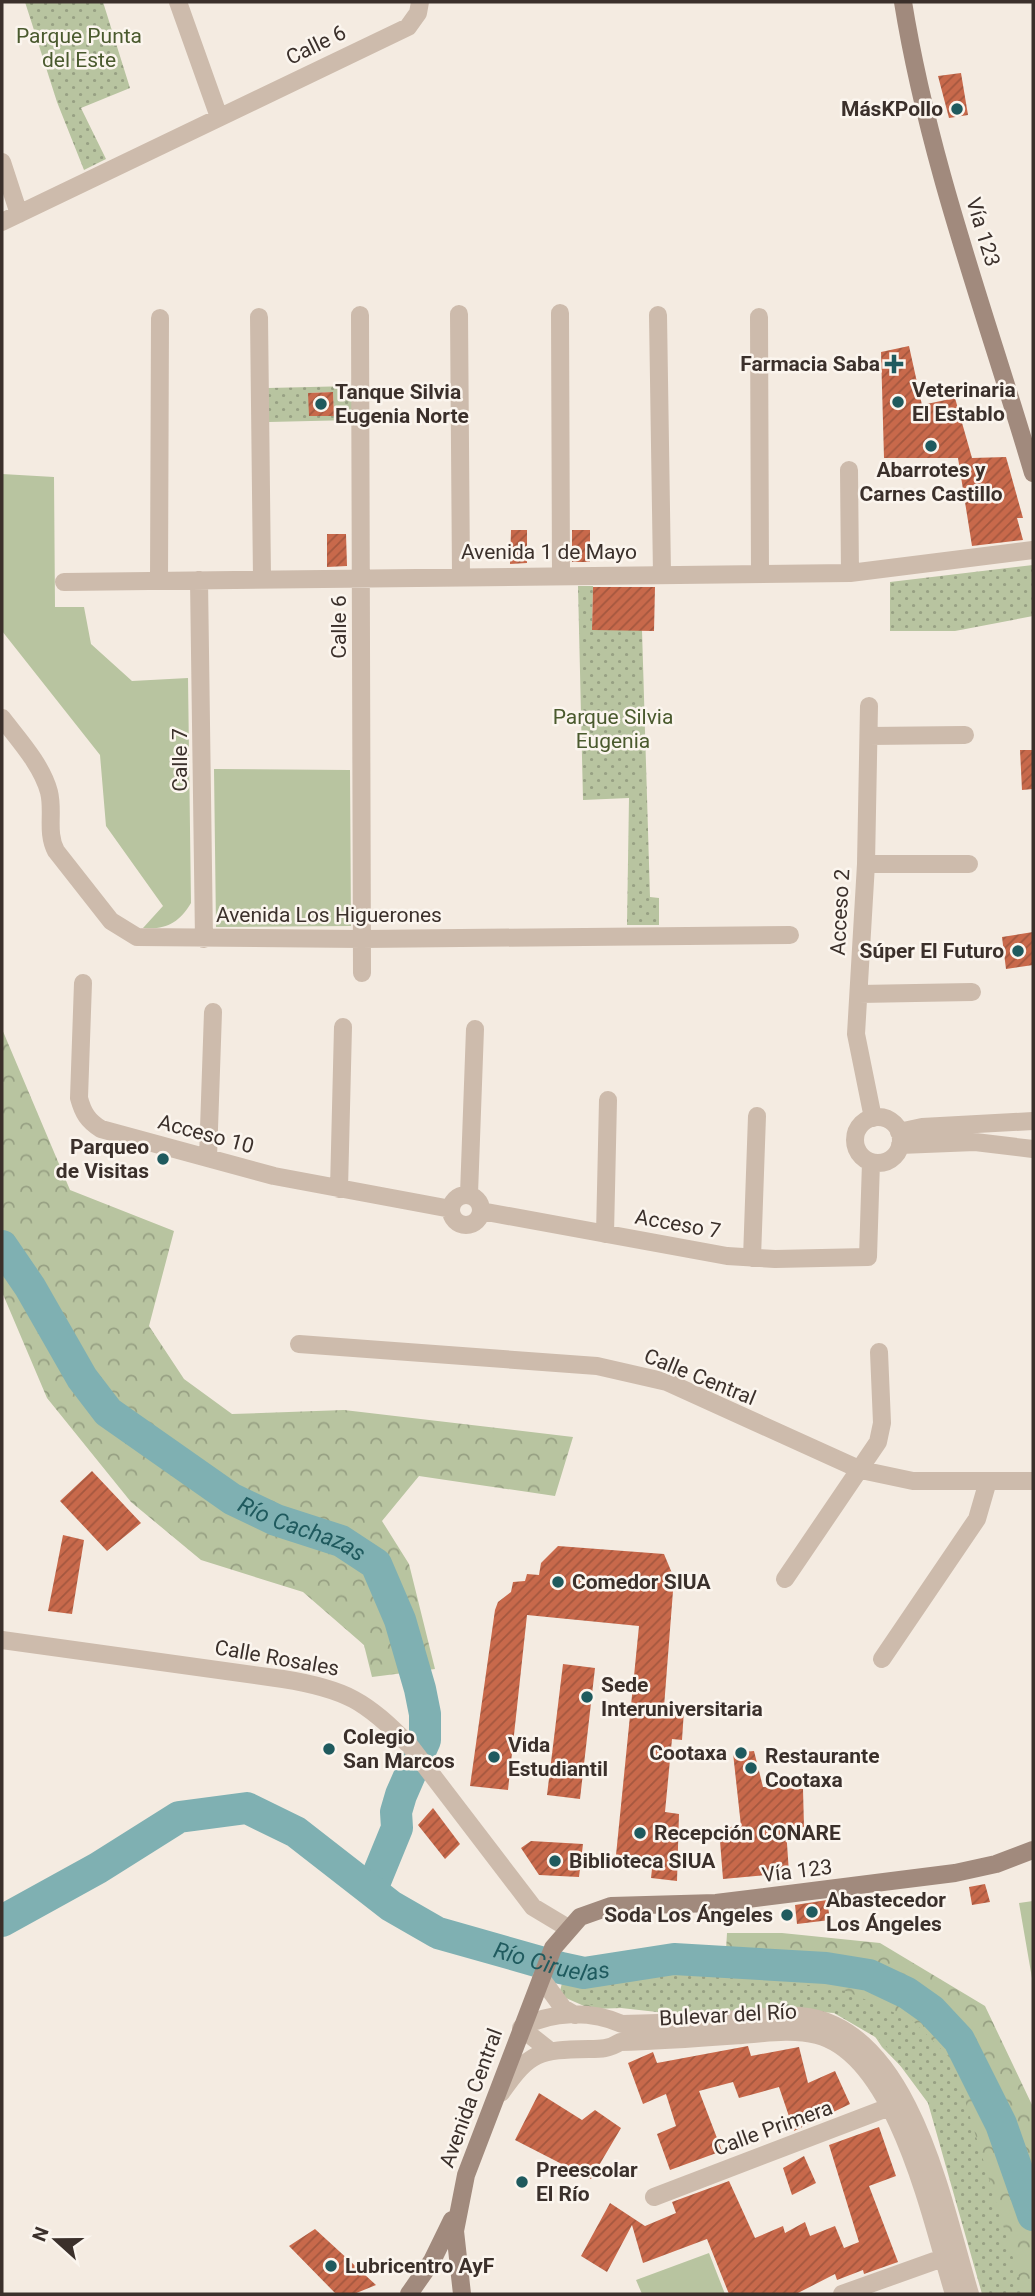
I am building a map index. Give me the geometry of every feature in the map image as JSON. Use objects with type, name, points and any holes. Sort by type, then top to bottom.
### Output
[{"type":"main road","name":"Vía 123","points":[[903,2],[921,96],[946,191],[1033,473]]},
{"type":"main road","name":"Vía 123","points":[[568,1928],[580,1917],[601,1908],[716,1903],[898,1882],[996,1864],[1033,1850]]},
{"type":"main road","name":"Avenida Central","points":[[462,2294],[455,2248],[457,2207],[542,1975],[553,1948],[568,1928]]},
{"type":"main road","points":[[409,2294],[432,2262],[457,2207]]},
{"type":"street","points":[[178,2],[219,117]]},
{"type":"street","name":"Calle 6","points":[[2,222],[408,27],[419,7]]},
{"type":"street","points":[[2,162],[19,214]]},
{"type":"street","points":[[560,313],[561,575]]},
{"type":"street","name":"Calle 6","points":[[360,314],[362,973]]},
{"type":"street","points":[[459,314],[461,576]]},
{"type":"street","points":[[658,315],[662,574]]},
{"type":"street","points":[[259,317],[262,578]]},
{"type":"street","points":[[759,317],[760,574]]},
{"type":"street","points":[[159,581],[160,318]]},
{"type":"street","points":[[849,470],[850,573]]},
{"type":"street","name":"Avenida 1 de Mayo","points":[[64,582],[850,573],[1033,550]]},
{"type":"street","name":"Calle 7","points":[[199,580],[204,939]]},
{"type":"street","name":"Acceso 2","points":[[869,706],[866,864],[856,1034],[873,1118]]},
{"type":"street","name":"Avenida Los Higuerones","points":[[2,718],[44,780],[51,805],[51,842],[56,851],[111,921],[137,936],[204,939],[362,939],[790,934]]},
{"type":"street","points":[[869,736],[965,735]]},
{"type":"street","points":[[866,864],[969,864]]},
{"type":"street","name":"Acceso 10","points":[[83,983],[79,1098],[83,1113],[101,1129],[339,1189],[452,1209]]},
{"type":"street","points":[[859,994],[972,992]]},
{"type":"street","points":[[208,1158],[213,1012]]},
{"type":"street","points":[[339,1189],[343,1027]]},
{"type":"street","points":[[469,1195],[475,1029]]},
{"type":"street","points":[[605,1234],[608,1100]]},
{"type":"street","points":[[752,1258],[757,1116]]},
{"type":"street","points":[[873,1118],[892,1122],[900,1139],[886,1162],[871,1162],[859,1153],[855,1139],[861,1125],[873,1118]]},
{"type":"street","points":[[900,1139],[974,1133],[1033,1121]]},
{"type":"street","points":[[974,1133],[1033,1149]]},
{"type":"street","name":"Acceso 7","points":[[481,1211],[752,1258],[868,1257],[871,1162]]},
{"type":"street","points":[[469,1195],[477,1198],[481,1211],[478,1220],[466,1225],[457,1221],[452,1209],[459,1196],[469,1195]]},
{"type":"street","name":"Calle Central","points":[[299,1344],[597,1366],[632,1372],[667,1382],[861,1470],[913,1481],[1033,1480]]},
{"type":"street","points":[[785,1579],[878,1442],[882,1423],[879,1352]]},
{"type":"street","points":[[882,1659],[977,1519],[988,1481]]},
{"type":"street","name":"Calle Rosales","points":[[2,1640],[312,1684],[339,1691],[368,1706],[411,1746],[533,1907],[568,1928]]},
{"type":"street","points":[[542,1975],[563,2008],[575,2015]]},
{"type":"street","name":"Bulevar del Río","points":[[521,2028],[547,2016],[575,2015],[611,2019],[651,2032]]},
{"type":"street","name":"Bulevar del Río","points":[[549,2050],[610,2049],[620,2042],[651,2032],[796,2016],[822,2021],[864,2045],[898,2104],[922,2138],[950,2255],[954,2294]]},
{"type":"street","points":[[493,2104],[526,2061],[549,2050],[521,2028]]},
{"type":"street","name":"Calle Primera","points":[[654,2197],[898,2104]]},
{"type":"street","points":[[842,2294],[950,2255]]},
{"type":"street","name":"Bulevar del Río","points":[[950,2255],[970,2294]]},
{"type":"green space","name":"Parque Punta del Este","points":[[25,2],[103,2],[130,88],[81,108],[106,159],[84,170],[57,102]]},
{"type":"green space","points":[[352,386],[353,420],[269,422],[268,388]],"holes":[[[333,392],[334,416],[309,416],[309,393]]]},
{"type":"green space","points":[[2,474],[54,477],[55,607],[84,607],[91,644],[132,681],[188,678],[191,903],[182,916],[171,924],[159,928],[143,928],[163,906],[106,826],[100,755],[2,631]]},
{"type":"green space","points":[[1033,565],[1033,616],[955,631],[890,631],[890,582]]},
{"type":"green space","name":"Parque Silvia Eugenia","points":[[578,586],[593,586],[592,630],[642,630],[650,897],[659,898],[659,925],[627,925],[629,798],[583,800]]},
{"type":"green space","points":[[214,769],[350,770],[351,926],[216,927]]},
{"type":"green space","points":[[2,1029],[70,1190],[174,1231],[149,1326],[184,1379],[232,1414],[344,1410],[573,1437],[555,1496],[419,1476],[382,1521],[409,1564],[435,1669],[372,1677],[364,1645],[303,1592],[201,1560],[131,1502],[47,1398],[2,1292]]},
{"type":"green space","points":[[1033,1901],[1033,1984],[1019,1903]]},
{"type":"green space","points":[[727,1933],[782,1933],[880,1943],[985,2006],[1033,2107],[1033,2294],[1016,2294],[933,2099],[882,2047],[862,2017],[789,1997],[744,2004],[591,2009],[559,1995],[565,1971],[587,1976],[677,1964],[725,1967]]},
{"type":"green space","points":[[682,1971],[770,1979],[846,1991],[913,2021],[953,2061],[1024,2294],[982,2294],[928,2103],[882,2041],[834,2013],[796,2010],[666,2013],[585,2004],[563,1991],[566,1974],[585,1980]]},
{"type":"green space","points":[[709,2253],[725,2294],[642,2294],[636,2280]]},
{"type":"building","points":[[961,73],[968,115],[949,118],[938,76]]},
{"type":"building","points":[[909,346],[922,405],[955,398],[972,458],[1006,457],[1023,518],[1017,518],[1023,540],[972,546],[958,458],[884,458],[881,352]]},
{"type":"building","name":"Tanque Silvia Eugenia Norte","points":[[333,392],[334,416],[309,416],[308,393]]},
{"type":"building","points":[[511,530],[527,530],[527,563],[510,564]]},
{"type":"building","points":[[572,530],[590,530],[590,562],[572,562]]},
{"type":"building","points":[[327,534],[346,534],[347,566],[327,567]]},
{"type":"building","points":[[593,587],[655,587],[654,631],[592,630]]},
{"type":"building","points":[[1020,750],[1033,750],[1033,789],[1022,790]]},
{"type":"building","name":"Súper El Futuro","points":[[1033,932],[1033,965],[1006,969],[1002,937]]},
{"type":"building","points":[[92,1471],[141,1523],[107,1551],[60,1501]]},
{"type":"building","points":[[63,1535],[84,1540],[72,1614],[48,1611]]},
{"type":"building","points":[[558,1546],[664,1554],[674,1578],[664,1707],[684,1710],[682,1740],[672,1739],[665,1812],[679,1814],[677,1881],[651,1878],[652,1869],[615,1865],[639,1626],[527,1615],[508,1790],[470,1786],[495,1610],[498,1602],[511,1592],[513,1582],[525,1581],[527,1574],[539,1575],[541,1563]]},
{"type":"building","points":[[563,1664],[595,1668],[580,1799],[547,1795]]},
{"type":"building","points":[[754,1751],[763,1787],[803,1789],[804,1827],[786,1829],[789,1873],[723,1879],[719,1828],[741,1826],[733,1753]]},
{"type":"building","points":[[433,1808],[460,1844],[445,1859],[418,1825]]},
{"type":"building","name":"Biblioteca SIUA","points":[[531,1841],[583,1844],[579,1877],[539,1875],[521,1848]]},
{"type":"building","points":[[985,1884],[990,1902],[972,1905],[969,1887]]},
{"type":"building","name":"Abastecedor Los Ángeles","points":[[827,1900],[830,1920],[797,1924],[795,1905]]},
{"type":"building","points":[[748,2046],[751,2056],[799,2047],[808,2083],[835,2071],[850,2104],[794,2131],[779,2087],[739,2098],[733,2082],[699,2091],[722,2151],[670,2170],[657,2134],[676,2126],[666,2094],[643,2104],[628,2063],[653,2052],[657,2063]]},
{"type":"building","points":[[539,2093],[582,2120],[595,2110],[621,2128],[591,2179],[515,2140]]},
{"type":"building","points":[[879,2127],[896,2176],[869,2186],[898,2262],[864,2274],[863,2270],[837,2280],[835,2274],[796,2294],[729,2294],[707,2239],[643,2263],[632,2225],[607,2272],[581,2256],[610,2203],[645,2226],[676,2213],[672,2202],[729,2181],[755,2238],[783,2226],[785,2233],[805,2222],[810,2236],[835,2226],[844,2248],[859,2242],[829,2145]]},
{"type":"building","points":[[804,2156],[816,2183],[792,2195],[783,2168]]},
{"type":"building","name":"Lubricentro AyF","points":[[315,2229],[376,2285],[354,2294],[336,2294],[289,2246]]},
{"type":"waterway","name":"Río Cachazas","points":[[2,1246],[30,1287],[82,1378],[108,1412],[232,1499],[276,1520],[341,1541],[376,1564],[400,1620],[420,1689],[425,1714],[425,1740],[401,1795],[396,1812],[397,1828],[372,1889]]},
{"type":"waterway","name":"Río Ciruelas","points":[[2,1921],[98,1868],[179,1817],[247,1808],[296,1832],[391,1906],[438,1933],[561,1968],[584,1973],[674,1959],[826,1968],[869,1975],[907,1993],[931,2010],[959,2040],[1001,2124],[1033,2215]]},
{"type":"place","name":"MásKPollo","points":[[957,109]]},
{"type":"place","name":"Farmacia Saba","points":[[894,364]]},
{"type":"place","name":"Veterinaria El Establo","points":[[898,402]]},
{"type":"place","name":"Tanque Silvia Eugenia Norte","points":[[321,404]]},
{"type":"place","name":"Abarrotes y Carnes Castillo","points":[[931,446]]},
{"type":"place","name":"Súper El Futuro","points":[[1018,951]]},
{"type":"place","name":"Parqueo de Visitas","points":[[163,1159]]},
{"type":"place","name":"Comedor SIUA","points":[[558,1582]]},
{"type":"place","name":"Sede Interuniversitaria","points":[[587,1697]]},
{"type":"place","name":"Colegio San Marcos","points":[[329,1749]]},
{"type":"place","name":"Cootaxa","points":[[741,1753]]},
{"type":"place","name":"Vida Estudiantil","points":[[494,1757]]},
{"type":"place","name":"Restaurante Cootaxa","points":[[751,1768]]},
{"type":"place","name":"Recepción CONARE","points":[[640,1833]]},
{"type":"place","name":"Biblioteca SIUA","points":[[555,1861]]},
{"type":"place","name":"Abastecedor Los Ángeles","points":[[812,1912]]},
{"type":"place","name":"Soda Los Ángeles","points":[[787,1915]]},
{"type":"place","name":"Preescolar El Río","points":[[522,2182]]},
{"type":"place","name":"Lubricentro AyF","points":[[331,2266]]}]
